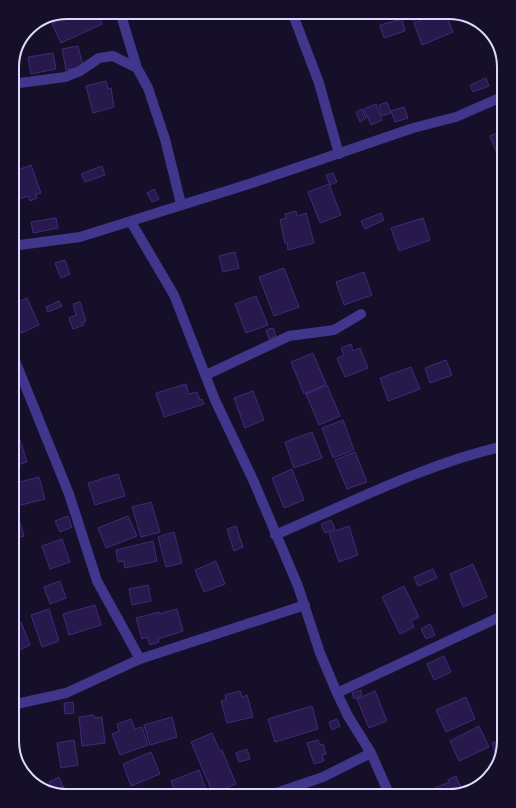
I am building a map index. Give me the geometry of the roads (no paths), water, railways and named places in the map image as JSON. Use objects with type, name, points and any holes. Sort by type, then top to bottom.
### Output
[{"type":"street","points":[[122,19],[137,68],[148,88],[165,139],[181,204]]},
{"type":"street","points":[[295,19],[318,84],[339,154]]},
{"type":"street","points":[[19,83],[65,77],[80,71],[99,58],[113,56],[137,68]]},
{"type":"street","points":[[19,245],[80,237],[131,222],[181,204],[255,182],[339,154],[413,128],[456,117],[497,99]]},
{"type":"street","points":[[131,222],[174,295],[215,400],[254,482],[275,535],[298,586],[320,653],[337,693],[348,716],[371,753],[387,789]]},
{"type":"street","points":[[206,375],[289,336],[334,330],[361,314]]},
{"type":"street","points":[[19,370],[70,494],[97,581],[140,659]]},
{"type":"street","points":[[275,535],[410,476],[480,452],[497,448]]},
{"type":"street","points":[[19,703],[66,692],[140,659],[305,605]]},
{"type":"street","points":[[337,693],[497,618]]},
{"type":"street","points":[[287,789],[323,777],[371,753]]}]
